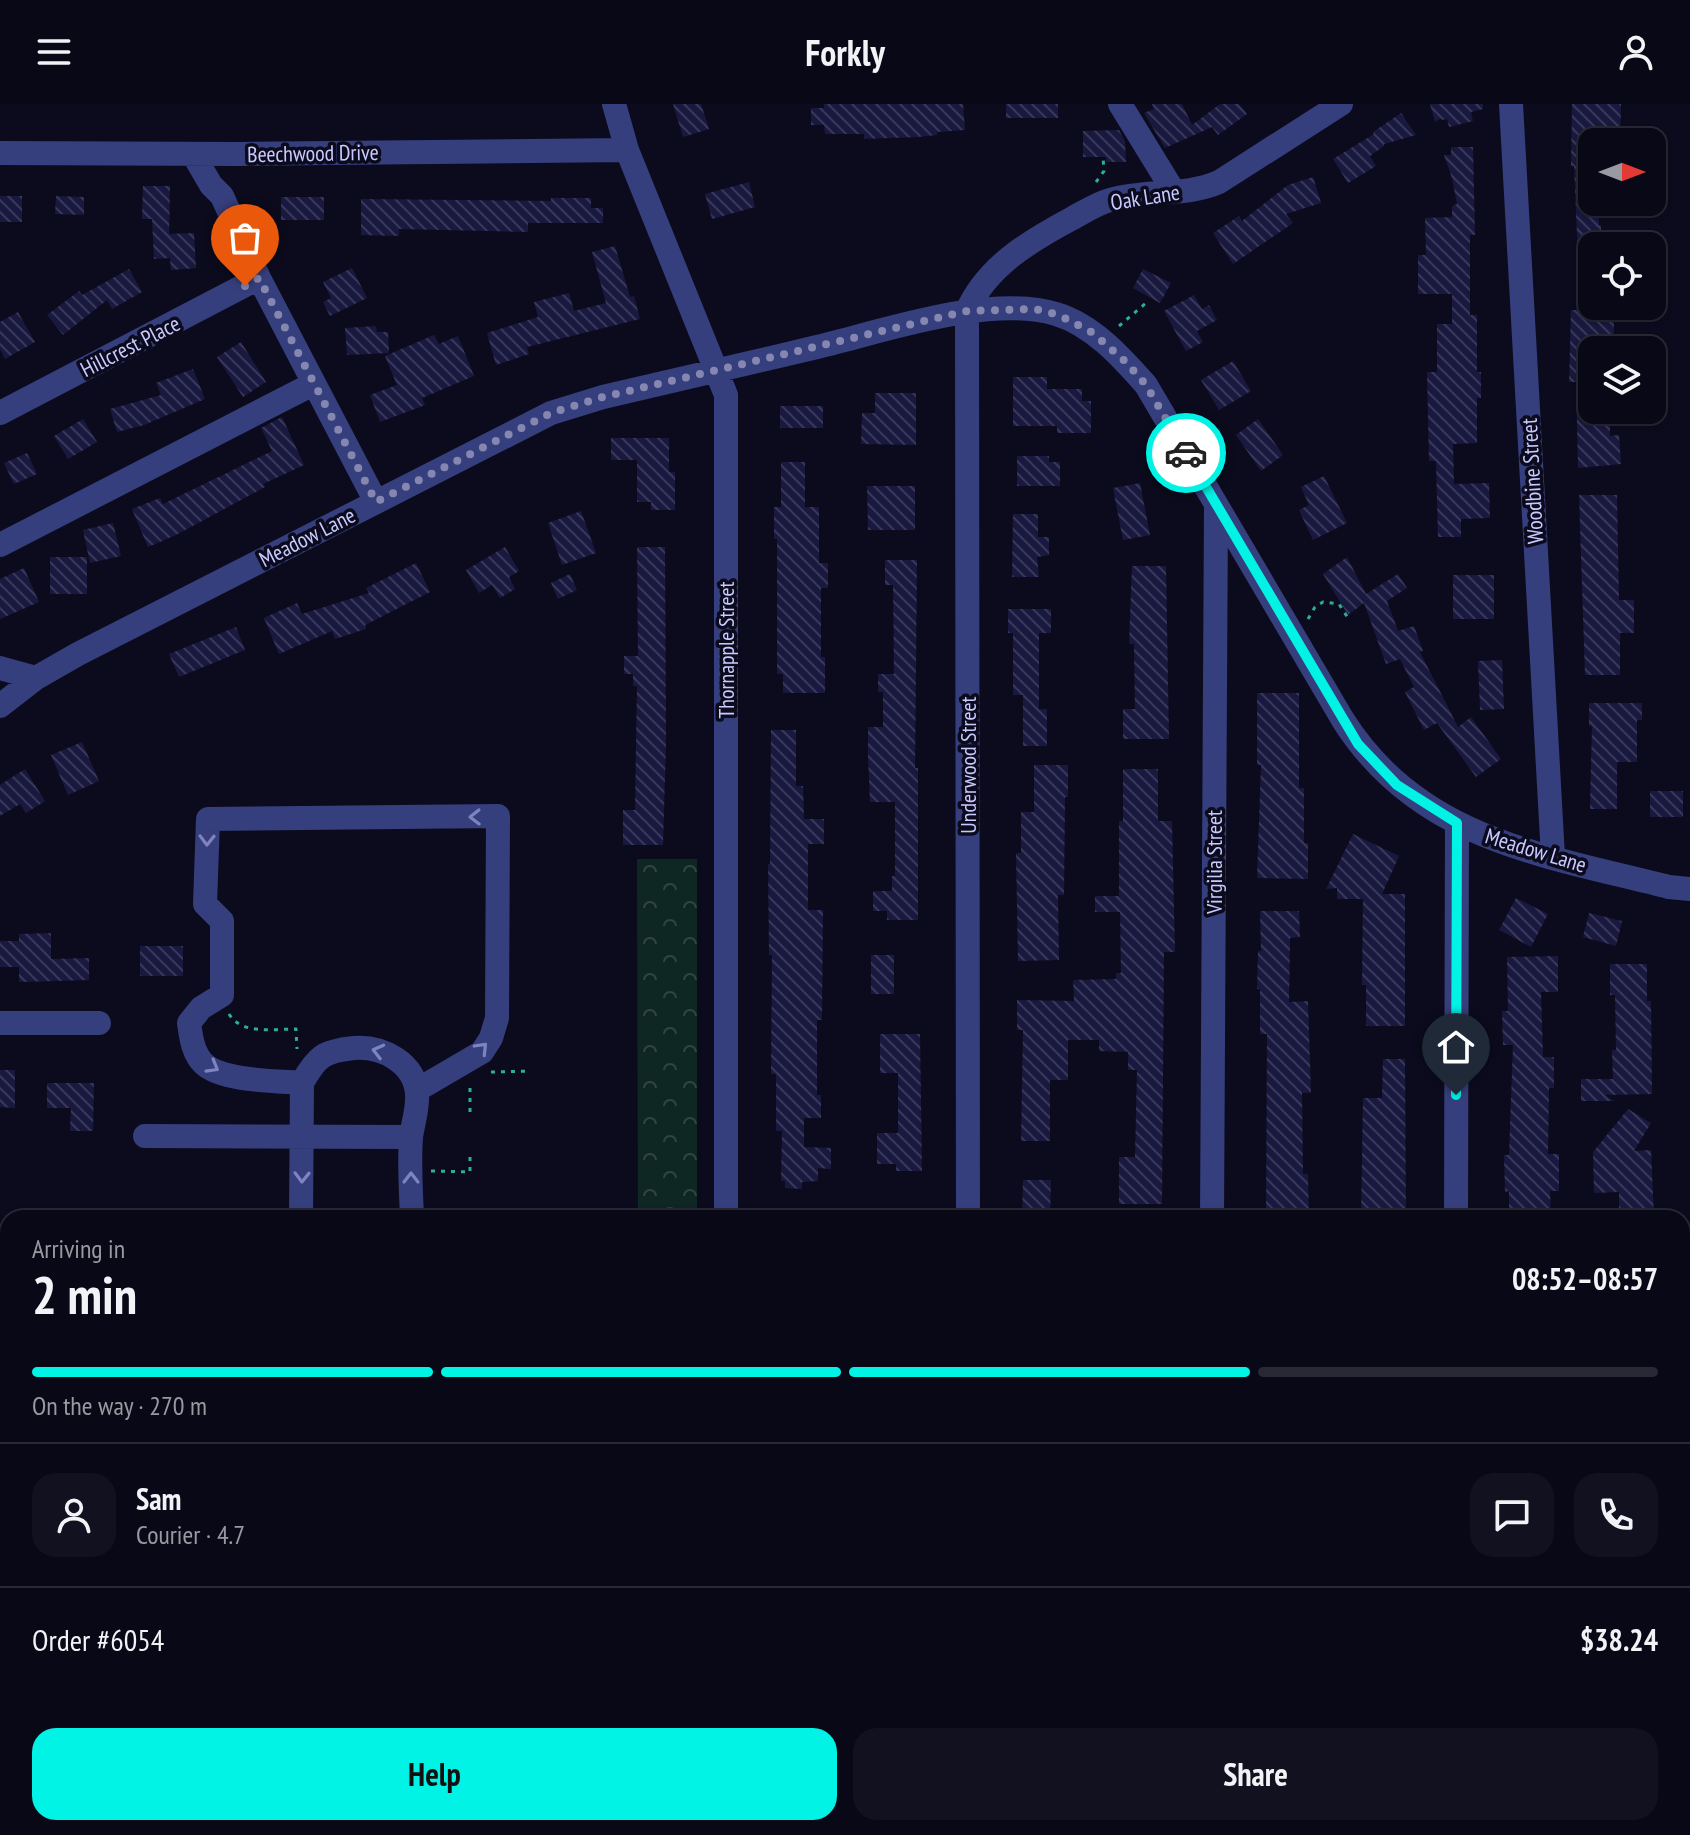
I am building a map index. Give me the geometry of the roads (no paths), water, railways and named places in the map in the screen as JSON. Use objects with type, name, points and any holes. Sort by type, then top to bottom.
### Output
[{"type":"street","name":"Thornapple Street","points":[[614,104],[627,150],[726,395],[726,1210]]},
{"type":"street","points":[[1120,104],[1174,192]]},
{"type":"street","name":"Oak Lane","points":[[967,311],[987,278],[1041,235],[1110,200],[1205,189],[1341,104]]},
{"type":"street","name":"Woodbine Street","points":[[1511,104],[1553,857]]},
{"type":"street","name":"Beechwood Drive","points":[[0,153],[627,150]]},
{"type":"street","points":[[193,154],[211,185],[222,196],[259,278],[376,502]]},
{"type":"street","points":[[222,196],[226,176],[239,154]]},
{"type":"street","name":"Hillcrest Place","points":[[0,413],[259,278]]},
{"type":"street","name":"Meadow Lane","points":[[0,706],[36,678],[91,647],[551,413],[603,397],[967,311],[1035,309],[1059,315],[1093,333],[1126,362],[1146,385],[1358,744],[1397,785],[1457,823],[1513,846],[1669,887],[1690,889]]},
{"type":"street","name":"Underwood Street","points":[[967,311],[968,1210]]},
{"type":"street","points":[[0,545],[313,384]]},
{"type":"street","name":"Virgilia Street","points":[[1212,1210],[1216,506]]},
{"type":"street","points":[[0,668],[36,678]]},
{"type":"street","points":[[302,1083],[220,1074],[203,1064],[192,1044],[189,1023],[201,1008],[222,995],[222,921],[205,904],[208,819],[498,816],[497,1018],[482,1052],[417,1090]]},
{"type":"street","points":[[1456,1210],[1457,823]]},
{"type":"street","points":[[0,1023],[99,1023]]},
{"type":"street","points":[[301,1210],[302,1083],[311,1066],[330,1050],[364,1048],[392,1054],[410,1073],[417,1090],[411,1137],[412,1210]]},
{"type":"street","points":[[145,1136],[411,1137]]}]
